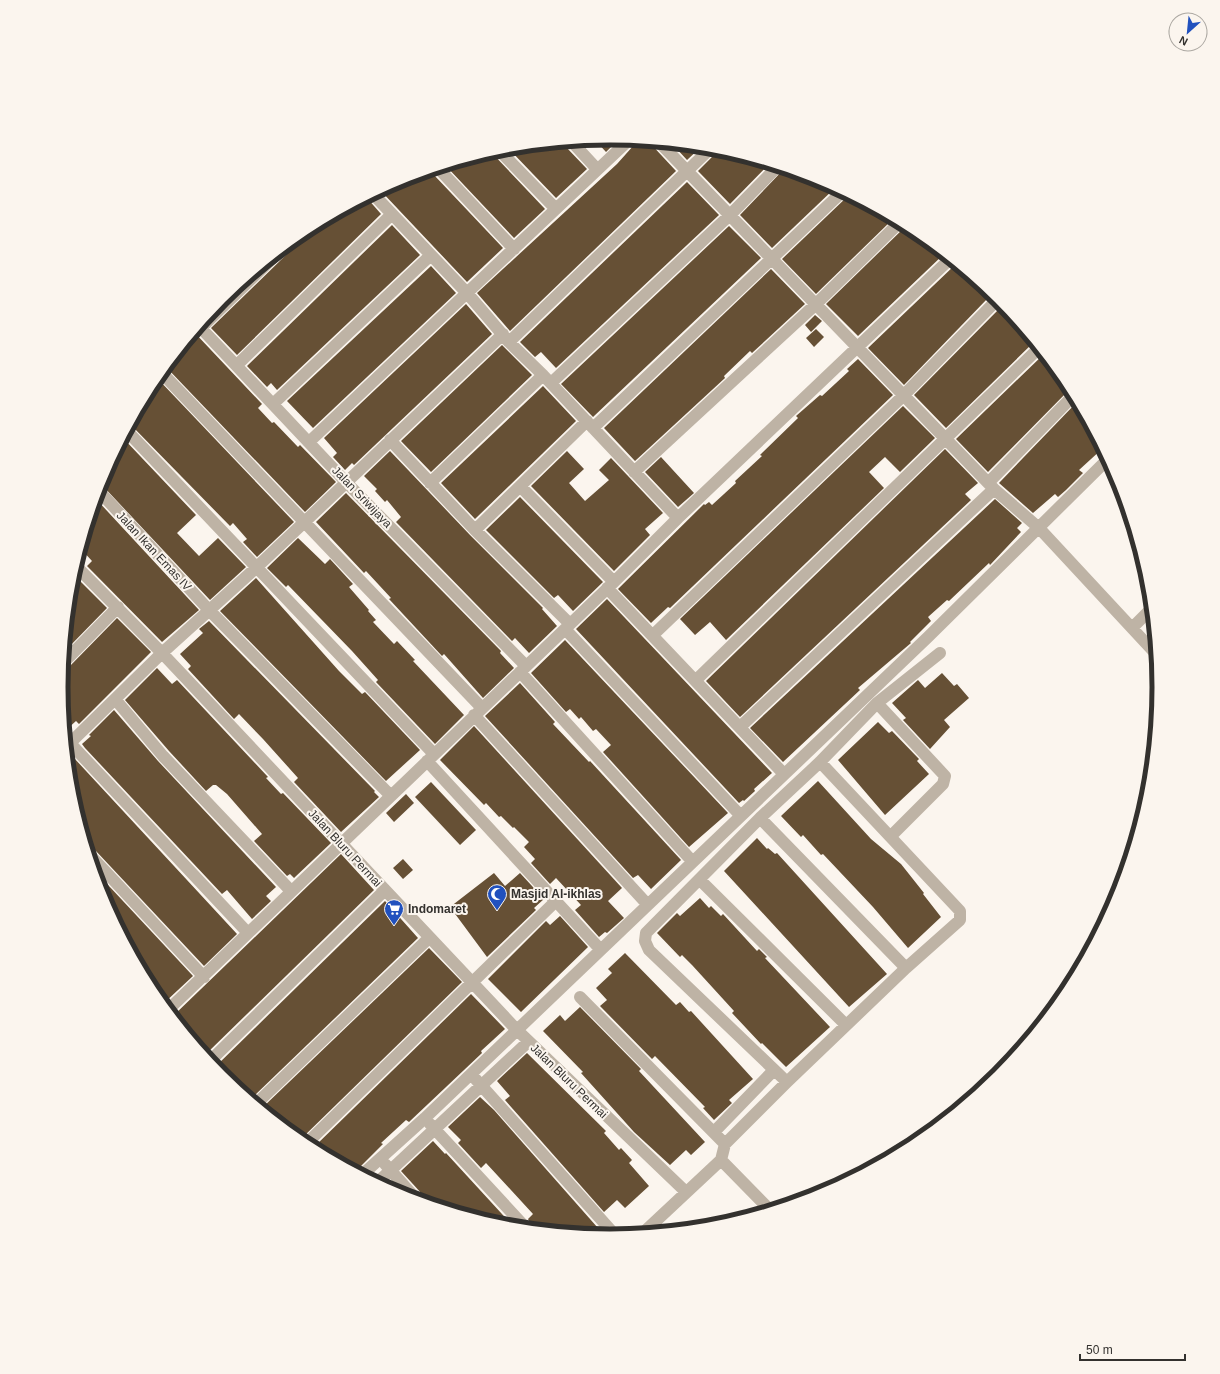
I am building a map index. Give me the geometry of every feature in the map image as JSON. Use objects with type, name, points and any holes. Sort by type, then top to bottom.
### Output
[{"type":"street","points":[[309,442],[623,145]]},
{"type":"street","points":[[576,146],[597,169]]},
{"type":"street","points":[[665,148],[991,486],[1039,528],[1151,648]]},
{"type":"street","points":[[71,742],[162,653],[257,568],[303,522],[390,440],[506,338],[706,154]]},
{"type":"street","points":[[504,155],[556,209]]},
{"type":"street","points":[[430,483],[730,215],[773,171]]},
{"type":"street","points":[[442,172],[514,249]]},
{"type":"street","points":[[475,530],[520,486],[590,425],[838,196]]},
{"type":"street","points":[[377,198],[467,293],[506,338],[547,379],[678,518]]},
{"type":"street","points":[[237,366],[392,214]]},
{"type":"street","points":[[634,472],[815,305],[895,227]]},
{"type":"street","points":[[273,404],[431,255]]},
{"type":"street","points":[[172,1006],[204,977],[290,891],[342,844],[430,757],[611,585],[678,518],[946,262]]},
{"type":"street","points":[[653,635],[903,396],[993,304]]},
{"type":"street","name":"Jalan Sriwijaya","points":[[203,330],[523,669],[692,861]]},
{"type":"street","points":[[696,680],[946,440],[1035,352]]},
{"type":"street","points":[[166,377],[303,522],[478,711],[647,904]]},
{"type":"street","points":[[740,727],[991,486],[1069,400]]},
{"type":"street","points":[[131,435],[257,568],[430,757],[556,902],[600,949]]},
{"type":"street","points":[[390,440],[567,627],[740,815]]},
{"type":"street","points":[[366,1171],[471,1074],[1104,464]]},
{"type":"street","points":[[520,486],[611,585],[653,635],[784,774]]},
{"type":"street","name":"Jalan Ikan Emas IV","points":[[103,496],[209,610],[390,796]]},
{"type":"street","name":"Jalan Bluru Permai","points":[[80,570],[162,653],[342,844],[384,891],[528,1042],[686,1192]]},
{"type":"street","points":[[69,657],[118,607]]},
{"type":"street","points":[[1132,628],[1147,613]]},
{"type":"street","points":[[787,1082],[649,950],[645,941],[646,934],[652,926],[700,880],[760,818],[820,762],[877,704],[940,653]]},
{"type":"street","points":[[115,699],[163,756],[290,891]]},
{"type":"street","points":[[877,704],[945,776],[943,784],[891,836]]},
{"type":"street","points":[[72,747],[248,933]]},
{"type":"street","points":[[649,1228],[721,1160],[725,1144],[787,1082],[906,968],[960,920],[960,911],[820,762]]},
{"type":"street","points":[[760,818],[906,968]]},
{"type":"street","points":[[98,863],[204,977]]},
{"type":"street","points":[[700,880],[846,1025]]},
{"type":"street","points":[[215,1057],[384,891]]},
{"type":"street","points":[[311,1139],[556,902]]},
{"type":"street","points":[[260,1100],[429,938]]},
{"type":"street","points":[[580,997],[725,1144]]},
{"type":"street","points":[[382,1178],[528,1042]]},
{"type":"street","points":[[714,1132],[774,1070]]},
{"type":"street","points":[[471,1074],[480,1086],[609,1229]]},
{"type":"street","points":[[425,1118],[520,1221]]},
{"type":"street","points":[[380,1158],[408,1190]]},
{"type":"street","points":[[721,1160],[766,1206]]},
{"type":"building","points":[[600,145],[613,145],[606,152]]},
{"type":"building","points":[[633,146],[654,147],[676,171],[510,331],[477,293],[617,164]]},
{"type":"building","points":[[566,147],[587,169],[556,198],[513,154]]},
{"type":"building","points":[[677,150],[696,152],[687,160]]},
{"type":"building","points":[[714,155],[765,168],[730,204],[698,171]]},
{"type":"building","points":[[496,157],[545,209],[514,238],[449,170]]},
{"type":"building","points":[[780,173],[831,192],[772,248],[740,215]]},
{"type":"building","points":[[434,175],[503,248],[467,282],[384,195],[429,177],[430,178]]},
{"type":"building","points":[[687,182],[719,215],[556,368],[541,352],[535,357],[520,342]]},
{"type":"building","points":[[845,199],[889,223],[816,294],[782,259]]},
{"type":"building","points":[[370,201],[381,214],[237,355],[211,328],[289,251],[309,236]]},
{"type":"building","points":[[392,225],[420,255],[277,390],[271,383],[267,387],[247,366]]},
{"type":"building","points":[[729,226],[761,258],[593,417],[561,384]]},
{"type":"building","points":[[902,230],[940,257],[858,336],[826,304]]},
{"type":"building","points":[[431,266],[456,293],[313,428],[287,401]]},
{"type":"building","points":[[952,268],[987,299],[904,385],[868,348]]},
{"type":"building","points":[[771,269],[805,304],[752,353],[750,351],[724,376],[725,378],[635,461],[604,428]]},
{"type":"building","points":[[466,304],[492,334],[354,465],[352,463],[345,470],[333,457],[337,453],[324,438]]},
{"type":"building","points":[[998,310],[1030,346],[946,428],[914,395]]},
{"type":"building","points":[[815,315],[822,321],[811,332],[805,325]]},
{"type":"building","points":[[816,329],[824,337],[814,347],[806,338]]},
{"type":"building","points":[[198,336],[262,404],[258,408],[272,423],[274,422],[298,447],[300,445],[336,482],[305,512],[170,371]]},
{"type":"building","points":[[502,345],[532,375],[431,472],[401,441]]},
{"type":"building","points":[[1040,358],[1066,394],[988,472],[956,439]]},
{"type":"building","points":[[858,359],[893,395],[670,608],[668,607],[651,623],[618,589],[704,504],[705,505],[709,502],[712,505],[736,483],[735,481],[762,456],[760,455],[798,418],[796,416],[820,395],[822,396],[849,371],[847,369]]},
{"type":"building","points":[[161,383],[294,522],[257,557],[243,542],[247,539],[233,523],[230,526],[134,428]]},
{"type":"building","points":[[543,386],[576,421],[475,519],[441,483]]},
{"type":"building","points":[[903,406],[935,438],[900,472],[885,457],[869,472],[884,488],[726,640],[710,622],[695,635],[680,619]]},
{"type":"building","points":[[1073,406],[1098,452],[1079,470],[1083,473],[1058,497],[1055,494],[1033,513],[999,483]]},
{"type":"building","points":[[127,442],[196,515],[177,533],[199,556],[218,538],[246,567],[210,600],[106,489]]},
{"type":"building","points":[[945,449],[978,483],[965,494],[971,500],[740,717],[706,681]]},
{"type":"building","points":[[390,451],[470,535],[543,608],[542,609],[557,626],[529,653],[515,638],[512,641],[396,522],[401,517],[387,500],[385,502],[375,491],[377,489],[364,476]]},
{"type":"building","points":[[567,451],[584,469],[569,483],[585,501],[609,480],[599,470],[611,458],[663,513],[645,529],[650,535],[614,571],[531,486]]},
{"type":"building","points":[[661,457],[694,493],[678,507],[645,472]]},
{"type":"building","points":[[346,493],[501,651],[500,653],[514,668],[483,698],[444,654],[442,656],[389,599],[391,598],[366,571],[364,573],[316,522]]},
{"type":"building","points":[[520,497],[603,582],[573,611],[558,595],[554,598],[486,530]]},
{"type":"building","points":[[995,499],[1022,523],[1017,528],[1021,532],[990,565],[989,563],[949,601],[947,600],[928,617],[931,621],[910,642],[911,643],[858,688],[860,690],[783,762],[750,728]]},
{"type":"building","points":[[100,504],[199,610],[162,642],[87,566],[92,561],[85,553]]},
{"type":"building","points":[[298,538],[325,564],[330,559],[353,584],[349,587],[376,620],[373,622],[394,644],[397,641],[415,660],[413,661],[464,715],[435,744],[376,682],[378,680],[352,651],[288,585],[286,587],[267,568]]},
{"type":"building","points":[[256,578],[339,671],[362,694],[365,692],[420,750],[386,781],[220,611]]},
{"type":"building","points":[[78,579],[107,608],[70,646]]},
{"type":"building","points":[[607,599],[772,773],[754,789],[755,791],[744,801],[743,800],[739,803],[576,629]]},
{"type":"building","points":[[117,618],[151,652],[79,724],[76,721],[70,727],[69,667]]},
{"type":"building","points":[[209,621],[375,791],[374,792],[379,797],[341,832],[294,782],[298,778],[263,739],[239,714],[234,719],[188,669],[191,666],[180,654],[203,633],[199,629]]},
{"type":"building","points":[[565,640],[728,813],[689,847],[603,752],[611,745],[596,729],[593,731],[581,717],[579,719],[570,709],[566,712],[531,673]]},
{"type":"building","points":[[157,668],[172,684],[177,680],[268,777],[266,778],[281,794],[283,793],[331,843],[294,878],[290,874],[287,876],[254,841],[262,834],[227,794],[216,785],[213,785],[206,791],[125,700]]},
{"type":"building","points":[[942,673],[954,686],[957,684],[969,698],[944,720],[950,727],[930,749],[903,720],[906,718],[892,703],[918,680],[925,688]]},
{"type":"building","points":[[520,683],[555,722],[553,724],[589,762],[590,761],[681,860],[651,889],[638,875],[633,878],[485,716]]},
{"type":"building","points":[[114,710],[158,761],[276,887],[266,896],[271,901],[252,919],[227,890],[222,894],[82,744]]},
{"type":"building","points":[[878,722],[889,733],[892,731],[919,759],[917,761],[929,774],[885,815],[838,760]]},
{"type":"building","points":[[474,726],[622,888],[608,901],[624,918],[607,933],[605,932],[599,937],[575,910],[581,905],[556,878],[550,884],[531,863],[535,859],[524,847],[529,842],[501,816],[499,817],[486,803],[484,805],[440,760]]},
{"type":"building","points":[[73,759],[237,934],[204,966],[93,850],[78,793]]},
{"type":"building","points":[[818,781],[871,839],[901,864],[941,917],[908,948],[873,907],[823,854],[821,855],[803,835],[801,837],[781,816]]},
{"type":"building","points":[[431,782],[476,830],[460,845],[415,797]]},
{"type":"building","points":[[406,794],[414,803],[394,822],[386,813]]},
{"type":"building","points":[[757,838],[767,849],[768,848],[775,854],[777,853],[887,974],[849,1007],[724,871]]},
{"type":"building","points":[[341,854],[374,890],[209,1051],[177,1012]]},
{"type":"building","points":[[403,859],[413,870],[403,879],[393,868]]},
{"type":"building","points":[[494,873],[505,886],[520,873],[544,899],[534,908],[536,910],[487,957],[450,907]]},
{"type":"building","points":[[104,881],[193,976],[168,1000],[141,958],[124,927]]},
{"type":"building","points":[[700,898],[709,908],[711,906],[721,916],[723,914],[757,951],[759,949],[767,957],[765,958],[830,1027],[786,1067],[762,1043],[761,1044],[732,1013],[734,1011],[692,965],[682,955],[680,957],[657,933],[677,913],[680,916]]},
{"type":"building","points":[[385,901],[418,938],[255,1095],[220,1062]]},
{"type":"building","points":[[560,916],[588,947],[521,1012],[488,979],[546,921],[550,925]]},
{"type":"building","points":[[429,948],[462,982],[305,1135],[265,1105]]},
{"type":"building","points":[[625,953],[676,1005],[680,1002],[689,1012],[691,1011],[753,1079],[729,1100],[732,1103],[714,1120],[703,1108],[705,1107],[655,1056],[652,1059],[600,1006],[607,1000],[596,988],[612,973],[608,969]]},
{"type":"building","points":[[471,994],[505,1029],[481,1051],[482,1053],[409,1122],[406,1120],[381,1143],[383,1144],[360,1167],[318,1143]]},
{"type":"building","points":[[580,1007],[641,1069],[639,1071],[705,1142],[691,1155],[686,1150],[670,1165],[634,1132],[581,1073],[583,1072],[543,1031],[560,1015],[565,1021]]},
{"type":"building","points":[[527,1053],[606,1131],[604,1133],[619,1150],[621,1148],[632,1160],[629,1163],[649,1186],[625,1208],[617,1200],[604,1212],[505,1100],[510,1096],[497,1081]]},
{"type":"building","points":[[480,1097],[494,1110],[599,1229],[575,1228],[530,1223],[528,1219],[533,1214],[486,1163],[481,1168],[458,1143],[461,1140],[448,1127]]},
{"type":"building","points":[[433,1141],[445,1154],[446,1153],[507,1219],[470,1211],[422,1195],[401,1171]]},
{"type":"place","name":"Masjid Al-ikhlas","points":[[497,911]]},
{"type":"place","name":"Indomaret","points":[[394,926]]}]
